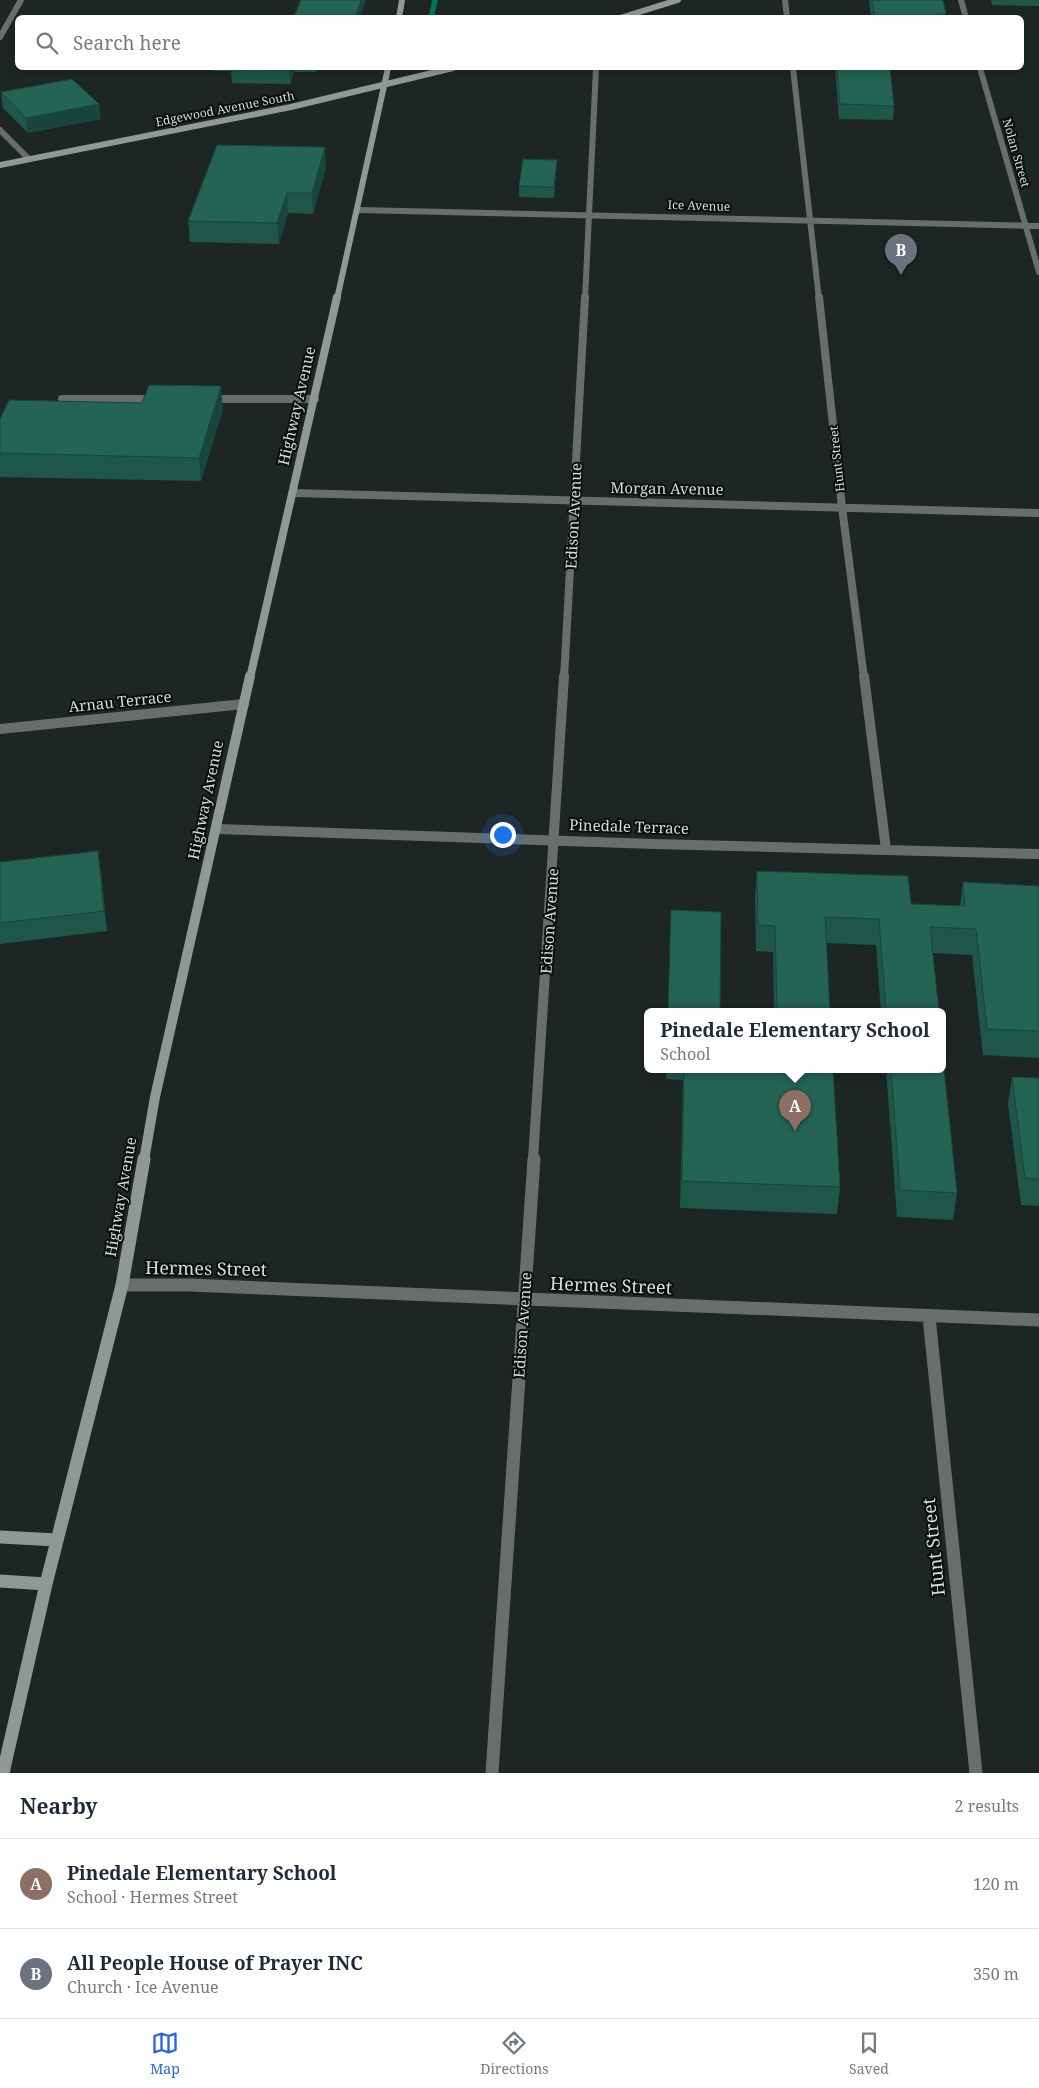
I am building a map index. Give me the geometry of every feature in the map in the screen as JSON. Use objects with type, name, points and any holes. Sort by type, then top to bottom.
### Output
[{"type":"street","points":[[0,37],[21,0]]},
{"type":"street","points":[[400,15],[402,0]]},
{"type":"street","points":[[630,15],[678,0]]},
{"type":"street","points":[[785,0],[787,15]]},
{"type":"street","points":[[961,0],[965,15]]},
{"type":"street","name":"Highway Avenue","points":[[3,1773],[46,1584],[122,1285],[155,1097],[294,493],[388,70]]},
{"type":"street","name":"Edgewood Avenue South","points":[[0,164],[291,107],[445,70]]},
{"type":"street","name":"Edison Avenue","points":[[492,1773],[556,839],[590,215],[596,70]]},
{"type":"street","name":"Hunt Street","points":[[793,70],[842,507],[886,849]]},
{"type":"street","name":"Nolan Street","points":[[981,70],[1039,272]]},
{"type":"street","points":[[0,130],[29,159]]},
{"type":"street","name":"Ice Avenue","points":[[358,210],[1039,226]]},
{"type":"street","points":[[62,399],[168,399]]},
{"type":"street","points":[[197,399],[315,399]]},
{"type":"street","name":"Morgan Avenue","points":[[294,493],[1039,513]]},
{"type":"street","name":"Arnau Terrace","points":[[0,729],[244,704]]},
{"type":"street","name":"Pinedale Terrace","points":[[217,829],[556,839],[654,844],[1039,854]]},
{"type":"street","name":"Hermes Street","points":[[122,1285],[189,1285],[1039,1320]]},
{"type":"street","name":"Hunt Street","points":[[929,1316],[976,1773]]},
{"type":"street","points":[[0,1537],[57,1540]]},
{"type":"street","points":[[0,1581],[46,1584]]},
{"type":"building","points":[[301,0],[361,0],[356,15],[294,15]]},
{"type":"building","points":[[872,0],[943,0],[946,14],[937,15],[874,15]]},
{"type":"building","points":[[837,70],[890,70],[894,106],[840,104]]},
{"type":"building","points":[[72,79],[99,104],[26,118],[1,92]]},
{"type":"building","points":[[217,145],[325,147],[312,193],[287,193],[277,223],[188,221]]},
{"type":"building","points":[[523,159],[557,160],[554,187],[519,186]]},
{"type":"building","points":[[149,385],[221,386],[199,458],[0,453],[0,419],[9,400],[142,403]]},
{"type":"building","points":[[98,851],[104,911],[0,923],[0,862]]},
{"type":"building","points":[[757,871],[908,876],[911,904],[965,906],[963,882],[1039,886],[1039,1031],[987,1029],[976,929],[930,927],[939,1008],[886,1008],[879,919],[825,917],[830,1008],[777,1008],[775,926],[758,925]]},
{"type":"building","points":[[671,910],[721,912],[720,1008],[668,1008]]},
{"type":"building","points":[[684,1073],[833,1073],[840,1187],[682,1181]]},
{"type":"building","points":[[891,1073],[944,1073],[957,1193],[900,1190]]},
{"type":"building","points":[[1012,1077],[1039,1078],[1039,1179],[1025,1178]]},
{"type":"waterway","points":[[432,15],[435,0]]},
{"type":"place","name":"All People House of Prayer INC","points":[[901,275]]},
{"type":"place","name":"Pinedale Elementary School","points":[[795,1131]]}]
